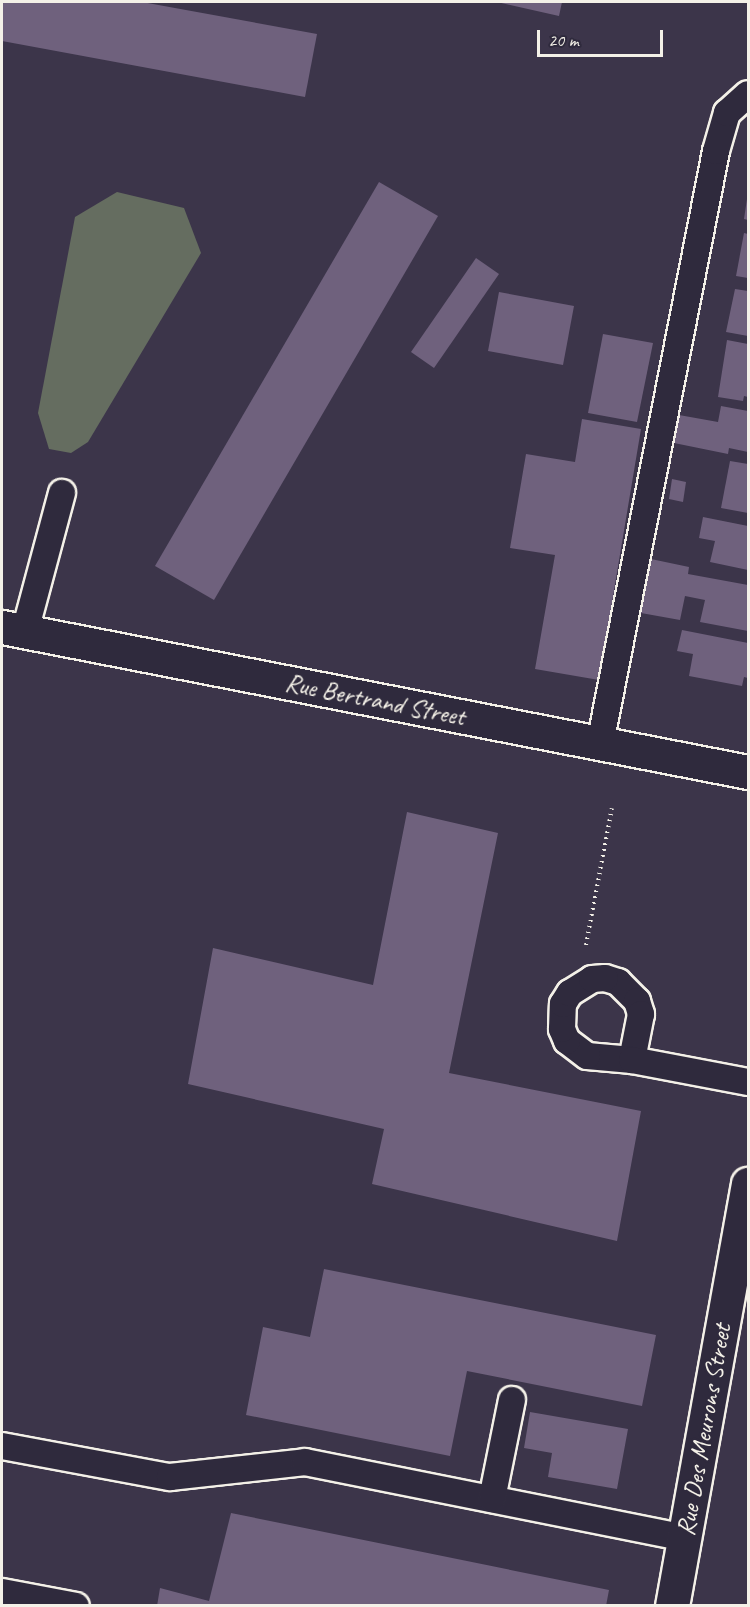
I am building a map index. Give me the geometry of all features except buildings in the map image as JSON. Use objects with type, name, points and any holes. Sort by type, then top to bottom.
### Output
[{"type":"street","name":"Rue Bertrand Street","points":[[13,629],[748,772]]},
{"type":"street","name":"Rue Des Meurons Street","points":[[672,1605],[748,1184]]},
{"type":"lane","points":[[600,744],[716,151],[727,113],[748,94]]},
{"type":"lane","points":[[13,629],[62,493]]},
{"type":"lane","points":[[632,1060],[748,1082]]},
{"type":"lane","points":[[492,1499],[512,1400]]},
{"type":"lane","points":[[2,1446],[170,1477],[305,1462],[685,1538]]},
{"type":"lane","points":[[2,1592],[76,1605]]},
{"type":"path","points":[[585,945],[612,808]]},
{"type":"green space","points":[[117,192],[184,208],[201,253],[88,442],[71,453],[49,449],[38,413],[75,217]]}]
